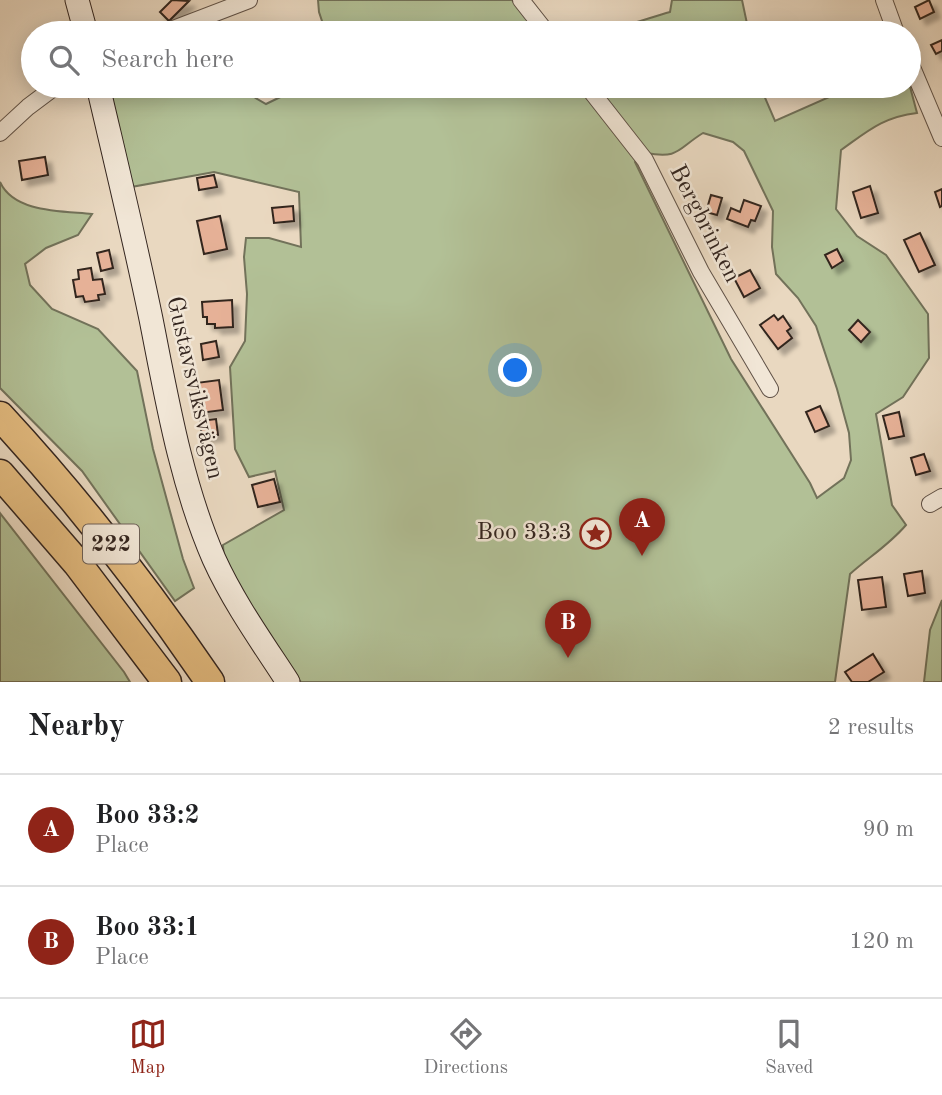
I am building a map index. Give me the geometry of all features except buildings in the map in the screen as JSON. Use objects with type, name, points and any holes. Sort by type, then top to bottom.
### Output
[{"type":"highway","name":"222","points":[[0,416],[48,468],[111,544],[171,624],[210,682]]},
{"type":"highway","name":"222","points":[[0,474],[77,563],[167,682]]},
{"type":"street","points":[[77,0],[83,21]]},
{"type":"street","points":[[194,21],[249,0]]},
{"type":"street","points":[[521,0],[538,21]]},
{"type":"street","points":[[884,0],[892,21]]},
{"type":"street","points":[[921,88],[942,138]]},
{"type":"street","points":[[0,133],[40,98]]},
{"type":"street","name":"Gustavsviksvägen","points":[[101,98],[168,407],[195,507],[229,591],[288,682]]},
{"type":"street","name":"Bergbrinken","points":[[596,98],[645,160],[701,272],[770,389]]},
{"type":"green space","points":[[318,0],[512,0],[528,21],[322,21]]},
{"type":"green space","points":[[672,0],[742,0],[746,21],[639,21],[670,12]]},
{"type":"green space","points":[[109,98],[256,98],[266,104],[278,98],[765,98],[775,121],[827,98],[913,98],[917,113],[885,121],[841,150],[836,209],[857,236],[886,255],[928,314],[929,358],[903,397],[876,414],[892,505],[906,525],[850,574],[835,682],[301,682],[289,665],[277,656],[224,560],[223,545],[284,510],[275,471],[249,477],[235,449],[230,367],[245,341],[246,238],[269,238],[301,247],[299,192],[214,172],[131,187]],"holes":[[[703,133],[733,142],[744,151],[773,211],[772,247],[776,274],[798,298],[816,326],[849,433],[851,460],[844,478],[817,498],[731,359],[635,162],[646,153],[672,154]]]},
{"type":"green space","points":[[0,182],[16,200],[27,205],[53,211],[92,214],[78,235],[46,248],[25,264],[30,285],[52,309],[98,329],[137,371],[153,449],[183,559],[194,588],[175,601],[82,471],[0,388]]},
{"type":"green space","points":[[0,513],[124,672],[130,682],[0,682]]},
{"type":"green space","points":[[942,600],[942,682],[924,682],[930,630]]},
{"type":"place","name":"Boo 33:3","points":[[595,533]]},
{"type":"place","name":"Boo 33:2","points":[[642,556]]},
{"type":"place","name":"Boo 33:1","points":[[568,658]]}]
